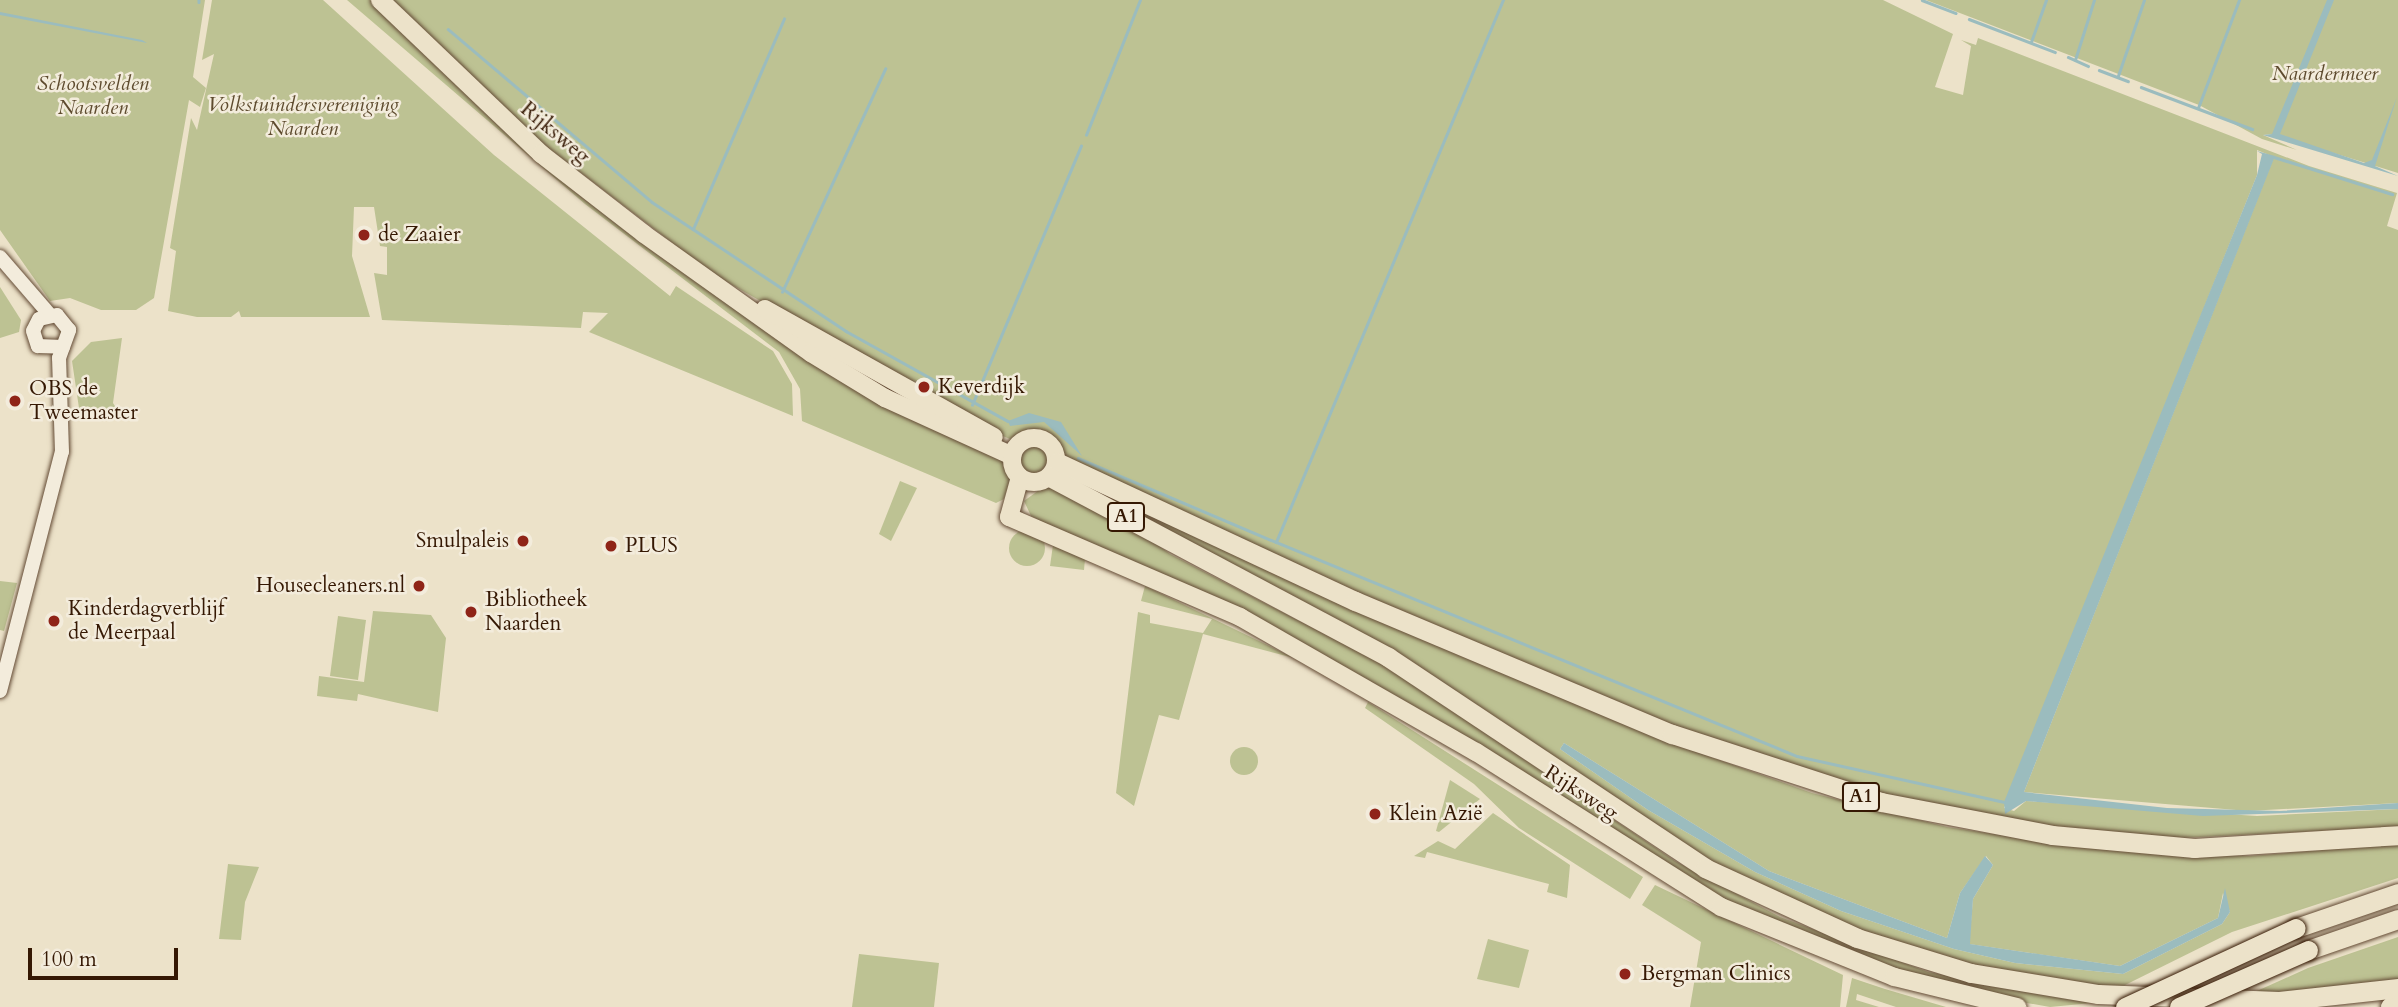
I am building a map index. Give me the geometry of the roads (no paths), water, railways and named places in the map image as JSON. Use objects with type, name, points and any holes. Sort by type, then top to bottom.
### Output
[{"type":"highway","name":"A1","points":[[1053,469],[1660,728],[1881,803],[2052,835],[2194,848],[2398,835]]},
{"type":"highway","name":"A1","points":[[1053,469],[1388,657],[1705,869],[1857,938],[1982,975],[2098,994],[2279,1001],[2398,988]]},
{"type":"highway","points":[[2125,1007],[2296,928],[2398,893]]},
{"type":"highway","points":[[2179,1007],[2308,950],[2398,919]]},
{"type":"main road","name":"Rijksweg","points":[[380,0],[541,154],[715,283],[1015,451]]},
{"type":"main road","points":[[1040,438],[1053,448],[1053,469],[1025,480],[1015,451],[1040,438]]},
{"type":"main road","name":"Rijksweg","points":[[1025,480],[1009,517],[1138,571],[1367,687],[1721,907],[1894,977],[2017,1007]]},
{"type":"main road","points":[[2390,1007],[2398,1006]]},
{"type":"street","points":[[0,257],[20,286],[50,314],[67,323],[63,347],[62,452],[0,691]]},
{"type":"street","points":[[20,286],[41,349],[50,363],[55,415],[53,491]]},
{"type":"street","points":[[34,326],[50,314]]},
{"type":"street","points":[[41,349],[63,347]]},
{"type":"water","points":[[2327,0],[2334,0],[2280,134],[2364,163],[2372,160],[2397,97],[2375,166],[2398,176],[2263,135],[2272,134]]},
{"type":"water","points":[[0,12],[142,40],[147,43],[0,15]]},
{"type":"water","points":[[2257,151],[2275,156],[2024,792],[2167,808],[2280,811],[2398,803],[2398,809],[2203,816],[2026,801],[2005,814],[2004,802],[2257,175],[2262,154]]},
{"type":"water","points":[[1029,413],[1061,422],[1082,456],[1044,422],[1010,426],[1008,421]]},
{"type":"water","points":[[1564,743],[1769,871],[1947,938],[1960,893],[1985,856],[1993,865],[1973,899],[1970,944],[2120,966],[2218,918],[2225,888],[2230,912],[2222,924],[2123,974],[2015,963],[1954,949],[1841,911],[1755,872],[1648,810],[1560,749]]},
{"type":"waterway","points":[[1086,135],[1140,0]]},
{"type":"waterway","points":[[1078,458],[1276,542],[1503,0]]},
{"type":"waterway","points":[[1922,0],[1956,13]]},
{"type":"waterway","points":[[2031,42],[2046,0]]},
{"type":"waterway","points":[[2075,60],[2094,0]]},
{"type":"waterway","points":[[2118,76],[2144,0]]},
{"type":"waterway","points":[[2198,108],[2239,0]]},
{"type":"waterway","points":[[448,29],[652,202],[693,229],[784,19]]},
{"type":"waterway","points":[[1969,19],[2055,52]]},
{"type":"waterway","points":[[2068,57],[2088,66]]},
{"type":"waterway","points":[[782,292],[885,69]]},
{"type":"waterway","points":[[2099,70],[2128,81]]},
{"type":"waterway","points":[[2141,87],[2252,129]]},
{"type":"waterway","points":[[972,405],[1081,146]]},
{"type":"waterway","points":[[2274,157],[2392,194]]},
{"type":"waterway","points":[[693,229],[846,331],[1008,421]]},
{"type":"waterway","points":[[1276,542],[1797,756],[2004,802]]},
{"type":"place","name":"de Zaaier","points":[[364,235]]},
{"type":"place","name":"Keverdijk","points":[[924,387]]},
{"type":"place","name":"OBS de Tweemaster","points":[[15,401]]},
{"type":"place","name":"Smulpaleis","points":[[523,541]]},
{"type":"place","name":"PLUS","points":[[611,546]]},
{"type":"place","name":"Housecleaners.nl","points":[[419,586]]},
{"type":"place","name":"Bibliotheek Naarden","points":[[471,612]]},
{"type":"place","name":"Kinderdagverblijf de Meerpaal","points":[[54,621]]},
{"type":"place","name":"Klein Azië","points":[[1375,814]]},
{"type":"place","name":"Bergman Clinics","points":[[1625,974]]},
{"type":"park label","name":"Naardermeer","points":[[2325,74]]},
{"type":"park label","name":"Schootsvelden Naarden","points":[[93,96]]},
{"type":"park label","name":"Volkstuindersvereniging Naarden","points":[[303,117]]}]
